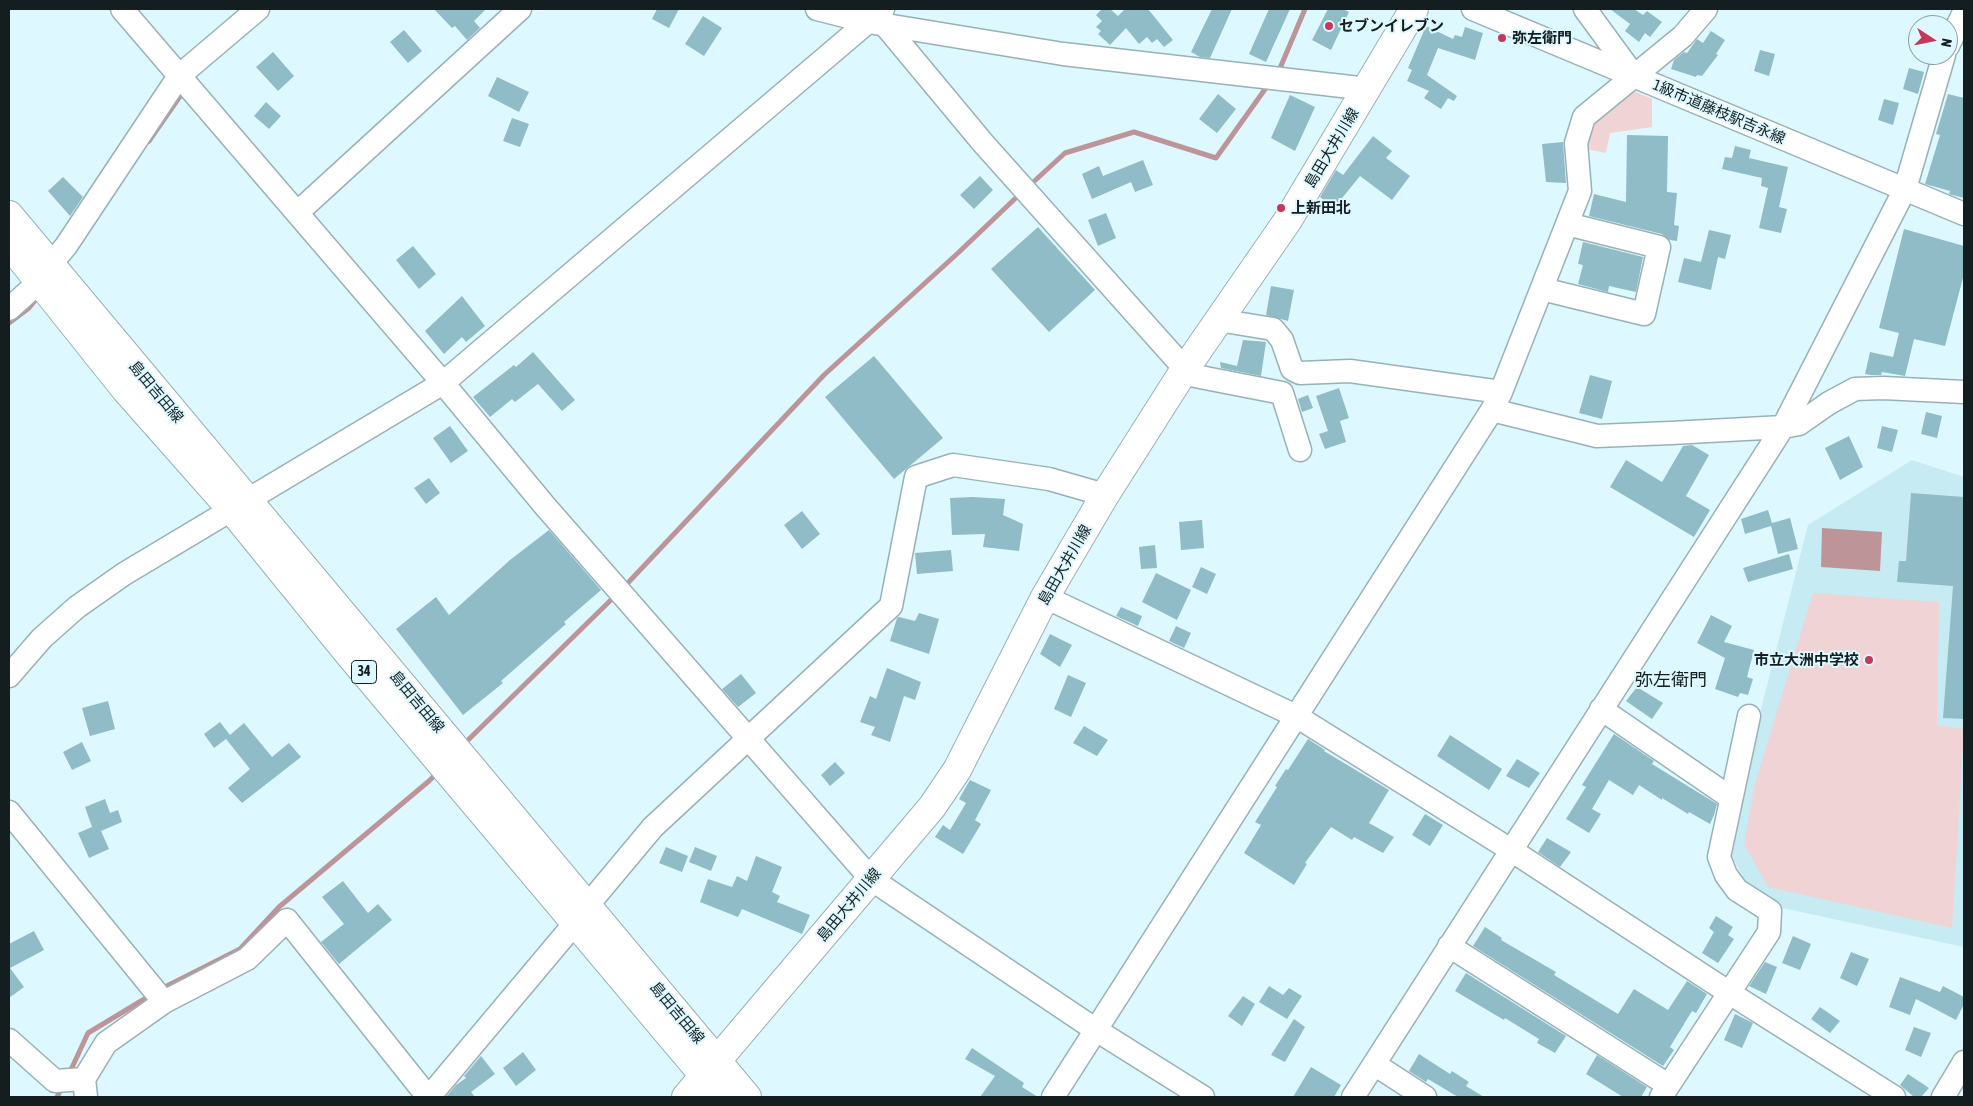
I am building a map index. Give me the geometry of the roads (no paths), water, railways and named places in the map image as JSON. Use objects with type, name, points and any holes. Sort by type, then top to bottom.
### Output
[{"type":"main road","name":"島田大井川線","points":[[686,1097],[932,807],[957,770],[1045,597],[1105,495],[1185,369],[1288,220],[1368,89],[1414,9]]},
{"type":"main road","name":"島田吉田線","points":[[9,215],[44,273],[125,389],[240,506],[348,653],[581,914],[711,1069],[747,1097]]},
{"type":"main road","name":"島田吉田線","points":[[9,244],[44,273]]},
{"type":"main road","name":"島田吉田線","points":[[711,1069],[722,1097]]},
{"type":"street","points":[[122,9],[443,383],[545,506],[871,879],[1096,1030],[1203,1097]]},
{"type":"street","points":[[9,308],[44,273],[66,246],[179,76],[258,9]]},
{"type":"street","points":[[297,213],[520,9]]},
{"type":"street","points":[[817,9],[878,18],[1063,54],[1368,89]]},
{"type":"street","name":"1級市道藤枝駅吉永線","points":[[1473,9],[1964,214]]},
{"type":"street","points":[[1585,9],[1634,76]]},
{"type":"street","points":[[1053,1097],[1497,401],[1580,191],[1576,143],[1584,117],[1683,36],[1706,9]]},
{"type":"street","points":[[1958,25],[1964,12]]},
{"type":"street","points":[[878,18],[983,143],[1185,369],[1195,376],[1282,393],[1300,450]]},
{"type":"street","points":[[9,676],[42,638],[78,607],[124,574],[443,383],[878,18]]},
{"type":"street","points":[[1353,1097],[1783,427],[1905,189],[1941,65]]},
{"type":"street","points":[[1542,289],[1644,314],[1659,246],[1567,224]]},
{"type":"street","points":[[1218,320],[1273,329],[1282,340],[1292,369],[1300,373],[1350,371],[1497,401],[1597,436],[1783,427],[1799,424],[1829,403],[1855,389],[1882,388],[1964,392]]},
{"type":"street","points":[[9,1040],[76,1085],[106,1044],[164,1002],[247,959],[287,920],[429,1097],[653,827],[891,606],[916,477],[953,465],[1049,479],[1105,495]]},
{"type":"street","points":[[1045,597],[1296,716],[1511,850],[1728,992],[1894,1097]]},
{"type":"street","points":[[1602,709],[1731,798]]},
{"type":"street","points":[[1449,946],[1665,1091],[1769,932],[1770,912],[1737,890],[1726,875],[1720,857],[1749,716]]},
{"type":"street","points":[[9,812],[164,1002]]},
{"type":"street","points":[[1943,1097],[1964,1062]]},
{"type":"street","points":[[1374,1064],[1426,1097]]},
{"type":"waterway","points":[[1278,73],[1305,9]]},
{"type":"waterway","points":[[1029,186],[1065,153],[1134,132],[1216,158],[1268,85]]},
{"type":"waterway","points":[[149,141],[183,92]]},
{"type":"waterway","points":[[624,587],[824,375],[1021,193]]},
{"type":"waterway","points":[[9,323],[29,308],[37,298]]},
{"type":"waterway","points":[[464,744],[617,594]]},
{"type":"waterway","points":[[161,989],[240,949],[279,907],[438,772]]},
{"type":"waterway","points":[[69,1074],[88,1033],[151,995]]},
{"type":"waterway","points":[[57,1097],[63,1086]]},
{"type":"place","name":"セブンイレブン","points":[[1329,26]]},
{"type":"place","name":"弥左衛門","points":[[1502,38]]},
{"type":"place","name":"上新田北","points":[[1281,208]]},
{"type":"place","name":"市立大洲中学校","points":[[1869,660]]},
{"type":"district","name":"弥左衛門","points":[[1671,680]]}]
